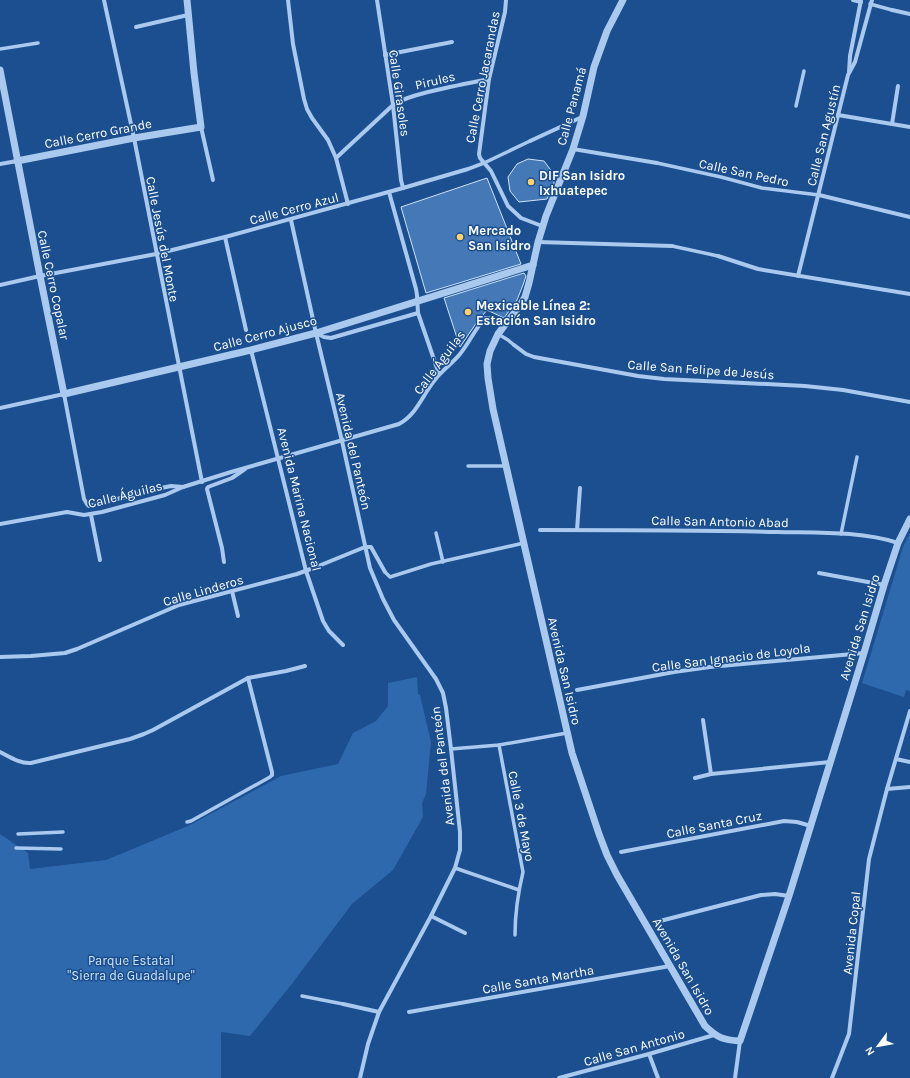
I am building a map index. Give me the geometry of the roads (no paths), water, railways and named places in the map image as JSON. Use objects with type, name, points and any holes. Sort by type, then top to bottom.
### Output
[{"type":"street","name":"Calle Jesús del Monte","points":[[104,0],[134,138],[202,482]]},
{"type":"street","points":[[187,0],[200,127],[213,180]]},
{"type":"street","points":[[288,0],[293,44],[304,99],[307,109],[328,140],[336,158],[348,204]]},
{"type":"street","name":"Calle Girasoles","points":[[377,0],[393,105],[403,188]]},
{"type":"street","name":"Calle Cerro Jacarandas","points":[[506,0],[505,12],[489,79],[478,150],[480,158],[491,171],[508,206],[521,218],[542,226]]},
{"type":"street","name":"Calle Panamá","points":[[533,266],[542,226],[573,149],[583,116],[594,67],[607,31],[623,0]]},
{"type":"street","points":[[848,75],[850,56],[861,1],[853,0]]},
{"type":"street","points":[[871,2],[892,10],[910,14]]},
{"type":"street","name":"Calle San Agustín","points":[[798,276],[848,75],[855,62],[871,2]]},
{"type":"street","points":[[136,27],[188,15]]},
{"type":"street","points":[[385,55],[452,42]]},
{"type":"street","points":[[0,49],[38,43]]},
{"type":"street","name":"Calle Cerro Copalar","points":[[0,70],[84,499],[87,504]]},
{"type":"street","points":[[796,106],[804,71]]},
{"type":"street","name":"Pirules","points":[[336,158],[398,102],[412,96],[447,87],[489,79]]},
{"type":"street","points":[[892,124],[898,86]]},
{"type":"street","points":[[838,115],[910,127]]},
{"type":"street","name":"Calle Cerro Azul","points":[[0,285],[156,254],[348,204],[468,169],[484,163],[583,116]]},
{"type":"street","name":"Calle Cerro Grande","points":[[0,164],[200,127]]},
{"type":"street","name":"Calle San Pedro","points":[[573,149],[657,163],[762,188],[818,195],[910,216]]},
{"type":"street","points":[[389,192],[416,289],[418,313],[439,374]]},
{"type":"street","name":"Avenida del Panteón","points":[[291,220],[370,568],[394,620],[436,679],[443,693],[451,748],[460,832],[460,850],[455,868],[379,1012],[368,1044],[360,1078]]},
{"type":"street","points":[[224,237],[246,330]]},
{"type":"street","points":[[538,242],[672,246],[718,256],[758,269],[910,294]]},
{"type":"street","name":"Calle Cerro Ajusco","points":[[0,408],[251,350],[316,332],[533,266]]},
{"type":"street","name":"Avenida San Isidro","points":[[533,266],[525,297],[498,334],[490,351],[487,364],[488,378],[493,409],[567,734],[607,855],[617,875],[705,1026],[714,1035]]},
{"type":"street","points":[[316,332],[324,337],[331,338],[418,313]]},
{"type":"street","name":"Calle Águilas","points":[[0,524],[67,512],[91,515],[165,495],[183,487],[394,426],[412,415],[439,374],[460,354],[485,318],[490,318],[504,325]]},
{"type":"street","name":"Calle San Felipe de Jesús","points":[[498,334],[526,354],[534,357],[638,376],[664,379],[805,386],[843,390],[910,402]]},
{"type":"street","name":"Avenida Marina Nacional","points":[[251,350],[277,460],[306,571],[323,621],[329,631],[343,645]]},
{"type":"street","points":[[841,534],[857,457]]},
{"type":"street","points":[[468,466],[506,466]]},
{"type":"street","points":[[224,562],[222,548],[207,489],[208,487],[240,473],[247,468]]},
{"type":"street","name":"Calle Águilas","points":[[87,504],[92,505],[171,486],[183,487]]},
{"type":"street","points":[[577,530],[580,488]]},
{"type":"street","points":[[91,515],[100,560]]},
{"type":"street","name":"Avenida San Isidro","points":[[735,1078],[740,1042],[789,896],[884,585],[898,543],[910,519]]},
{"type":"street","name":"Calle San Antonio Abad","points":[[540,530],[754,531],[841,534],[884,538],[898,543]]},
{"type":"street","points":[[436,533],[443,562]]},
{"type":"street","points":[[365,547],[371,547],[385,572],[390,577],[443,562],[524,543]]},
{"type":"street","name":"Calle Linderos","points":[[0,657],[31,656],[65,652],[83,646],[178,605],[306,571],[365,547]]},
{"type":"street","points":[[819,573],[884,585]]},
{"type":"street","points":[[232,591],[238,616]]},
{"type":"street","name":"Calle San Ignacio de Loyola","points":[[576,690],[710,667],[864,653]]},
{"type":"street","points":[[0,752],[25,764],[130,739],[153,730],[248,678],[305,666]]},
{"type":"street","points":[[187,822],[197,818],[272,775],[248,678]]},
{"type":"street","name":"Avenida Copal","points":[[832,1078],[849,1034],[869,859],[886,789],[910,712]]},
{"type":"street","points":[[703,720],[711,774]]},
{"type":"street","points":[[451,748],[499,745],[567,734]]},
{"type":"street","name":"Calle 3 de Mayo","points":[[499,745],[523,872],[515,917],[515,935]]},
{"type":"street","points":[[896,759],[910,762]]},
{"type":"street","points":[[695,778],[711,774],[831,762]]},
{"type":"street","points":[[886,789],[910,787]]},
{"type":"street","name":"Calle Santa Cruz","points":[[622,852],[784,821],[797,822],[811,826]]},
{"type":"street","points":[[18,834],[63,832]]},
{"type":"street","points":[[16,848],[60,849]]},
{"type":"street","points":[[455,868],[519,890]]},
{"type":"street","points":[[660,921],[761,895],[775,894],[789,896]]},
{"type":"street","points":[[431,916],[465,933]]},
{"type":"street","name":"Calle Santa Martha","points":[[409,1012],[670,966]]},
{"type":"street","points":[[302,996],[379,1012]]},
{"type":"street","points":[[714,1035],[726,1040],[740,1042]]},
{"type":"street","name":"Calle San Antonio","points":[[559,1078],[714,1035]]},
{"type":"street","points":[[648,1054],[658,1078]]},
{"type":"place","name":"DIF San Isidro Ixhuatepec","points":[[531,182]]},
{"type":"place","name":"Mercado San Isidro","points":[[460,237]]},
{"type":"place","name":"Mexicable Línea 2: Estación San Isidro","points":[[468,312]]},
{"type":"park label","name":"Parque Estatal \"Sierra de Guadalupe\"","points":[[131,968]]}]
